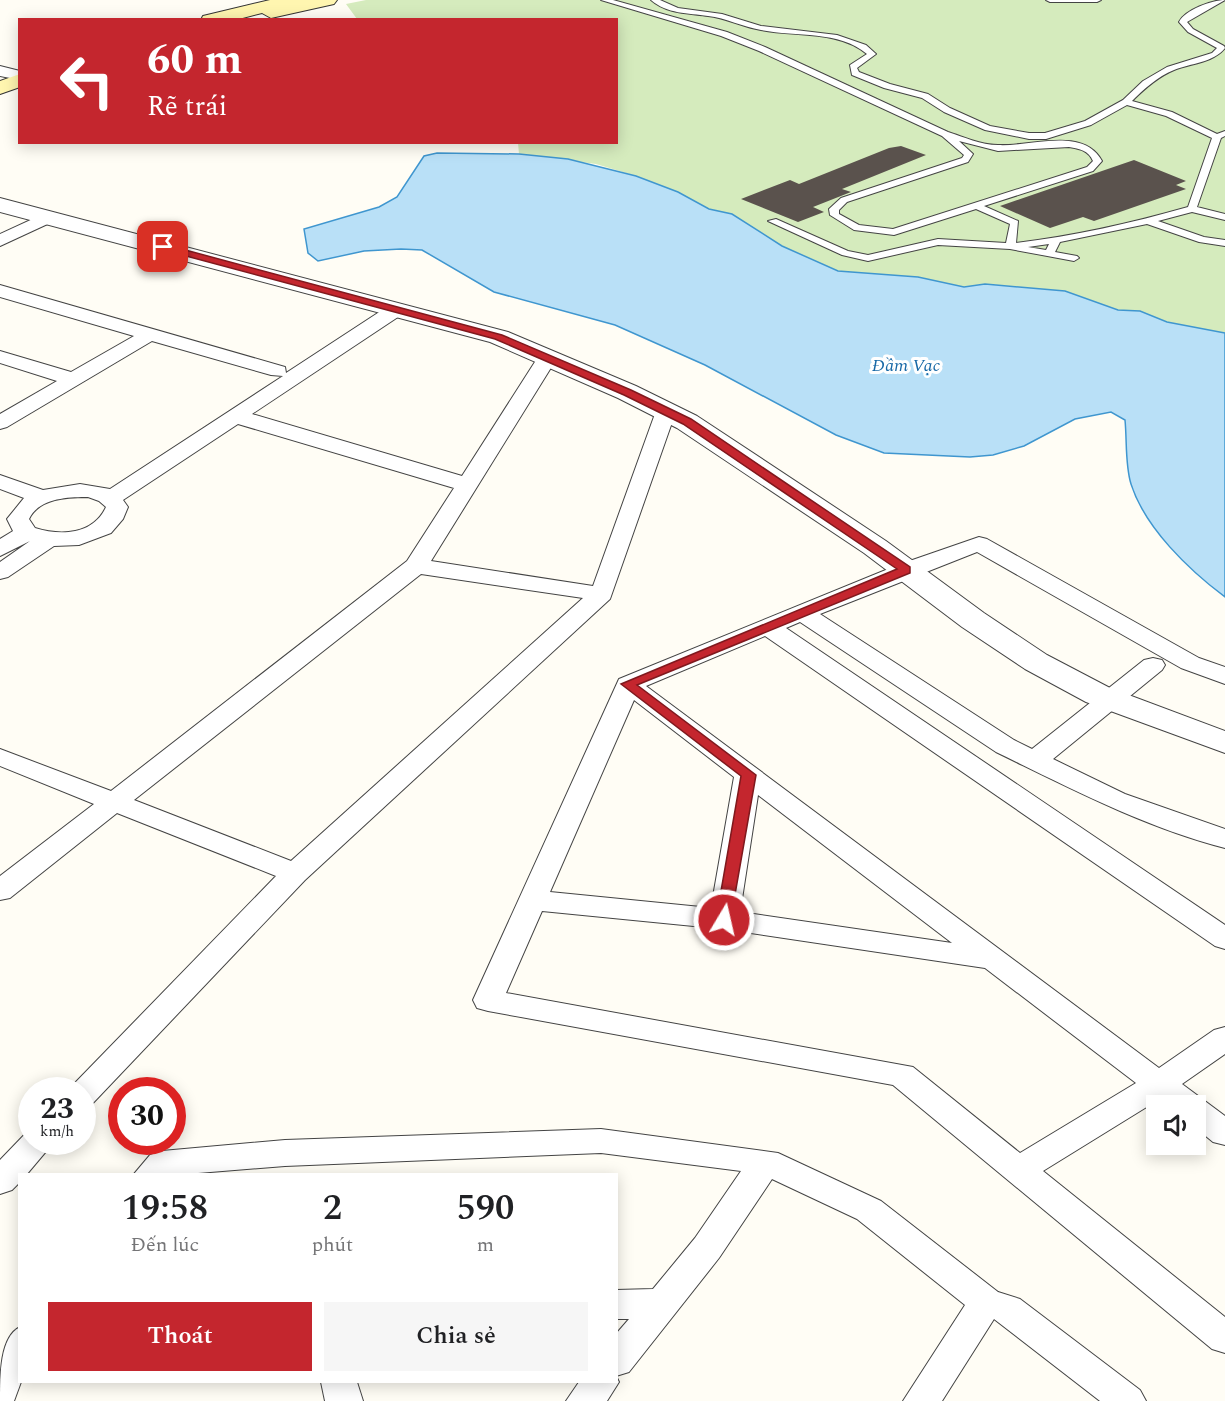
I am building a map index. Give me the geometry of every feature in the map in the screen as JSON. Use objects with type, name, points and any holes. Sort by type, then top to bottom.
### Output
[{"type":"main road","points":[[219,18],[279,4],[328,0]]},
{"type":"main road","points":[[250,18],[279,4]]},
{"type":"main road","points":[[0,88],[18,79]]},
{"type":"main road","points":[[0,102],[18,94]]},
{"type":"street","points":[[0,71],[18,77]]},
{"type":"street","points":[[0,205],[388,306],[499,337],[548,358],[687,422],[906,570],[1036,662],[1112,700],[1225,743]]},
{"type":"street","points":[[0,241],[48,217]]},
{"type":"street","points":[[0,291],[278,371]]},
{"type":"street","points":[[105,495],[278,371],[388,306]]},
{"type":"street","points":[[0,498],[34,501],[66,491],[105,495],[235,416],[388,306]]},
{"type":"street","points":[[0,423],[150,334]]},
{"type":"street","points":[[0,357],[73,379]]},
{"type":"street","points":[[0,891],[417,566],[548,358]]},
{"type":"street","points":[[96,1080],[296,873],[602,594],[666,411]]},
{"type":"street","points":[[235,416],[467,485]]},
{"type":"street","points":[[0,482],[34,501]]},
{"type":"street","points":[[0,549],[36,537],[67,540],[87,535],[104,527],[114,517],[117,507],[105,495]]},
{"type":"street","points":[[34,501],[18,519],[36,537]]},
{"type":"street","points":[[0,572],[36,537]]},
{"type":"street","points":[[1225,676],[1190,663],[985,545],[968,546],[906,570],[628,684],[488,1000],[902,1075],[1225,1338]]},
{"type":"street","points":[[417,566],[602,594]]},
{"type":"street","points":[[802,613],[1005,746],[1115,800],[1225,839]]},
{"type":"street","points":[[768,627],[1225,939]]},
{"type":"street","points":[[1034,761],[1153,665]]},
{"type":"street","points":[[628,684],[1174,1095]]},
{"type":"street","points":[[0,757],[296,873]]},
{"type":"street","points":[[724,920],[748,775]]},
{"type":"street","points":[[532,900],[724,920],[993,959]]},
{"type":"street","points":[[1019,1170],[1160,1084],[1225,1038]]},
{"type":"street","points":[[1206,1119],[1225,1134]]},
{"type":"street","points":[[153,1173],[162,1164],[287,1164],[601,1141],[766,1162],[869,1210],[986,1302],[1007,1309],[1127,1401]]},
{"type":"street","points":[[0,1181],[25,1155]]},
{"type":"street","points":[[618,1359],[707,1248],[766,1162]]},
{"type":"street","points":[[922,1401],[986,1302]]},
{"type":"street","points":[[618,1305],[662,1304]]},
{"type":"street","points":[[0,1391],[11,1357],[18,1345]]},
{"type":"street","points":[[339,1383],[344,1401]]},
{"type":"street","points":[[585,1401],[600,1383]]},
{"type":"lane","points":[[605,0],[724,34],[762,49],[945,134],[1002,149],[1065,144],[1084,148],[1098,157],[1096,165],[1090,169],[894,231],[857,228],[835,215],[834,209],[844,200],[965,160],[969,154],[945,134]]},
{"type":"lane","points":[[655,0],[673,11],[720,15],[759,28],[828,36],[858,45],[872,54],[853,67],[855,73],[887,86],[925,96],[947,110],[997,130],[1029,136],[1054,135],[1088,123],[1126,102],[1146,83],[1170,69],[1215,55],[1221,48],[1216,43],[1186,29],[1183,22],[1185,18],[1223,0]]},
{"type":"lane","points":[[1050,0],[1097,0]]},
{"type":"lane","points":[[1126,102],[1169,114],[1221,135],[1192,209]]},
{"type":"lane","points":[[1213,152],[1225,151]]},
{"type":"lane","points":[[977,206],[1015,223],[1010,246]]},
{"type":"lane","points":[[1010,246],[1056,240],[1148,221],[1192,209],[1225,217]]},
{"type":"lane","points":[[773,221],[822,244],[858,257],[880,257],[938,242],[1010,246],[1074,258]]},
{"type":"lane","points":[[1148,221],[1202,240],[1225,243]]},
{"type":"lane","points":[[1049,254],[1056,240]]},
{"type":"green space","points":[[366,0],[1225,0],[1225,333],[1167,322],[1140,311],[1118,310],[1065,291],[985,284],[964,287],[918,277],[838,271],[782,246],[732,214],[709,209],[678,192],[636,176],[596,164],[519,154],[518,144],[618,144],[618,18],[356,18],[346,4]]},
{"type":"water","name":"Đầm Vạc","points":[[437,153],[519,154],[568,159],[636,176],[678,192],[709,209],[732,214],[782,246],[838,271],[918,277],[964,287],[985,284],[1065,291],[1118,310],[1140,311],[1167,322],[1225,333],[1225,597],[1183,561],[1157,532],[1147,516],[1129,477],[1125,420],[1111,412],[1075,419],[1024,446],[993,455],[970,457],[884,453],[836,435],[705,365],[615,325],[494,292],[422,250],[364,251],[318,261],[308,253],[304,229],[379,207],[397,197],[424,156]]},
{"type":"building","points":[[901,146],[926,155],[842,189],[851,192],[813,207],[824,212],[798,222],[741,199],[790,180],[799,184],[889,148]]},
{"type":"building","points":[[1134,160],[1186,181],[1176,185],[1186,189],[1094,221],[1083,217],[1050,228],[1000,206]]},
{"type":"route","points":[[163,247],[499,337],[627,392],[687,422],[906,570],[628,684],[748,775],[724,920]]}]
